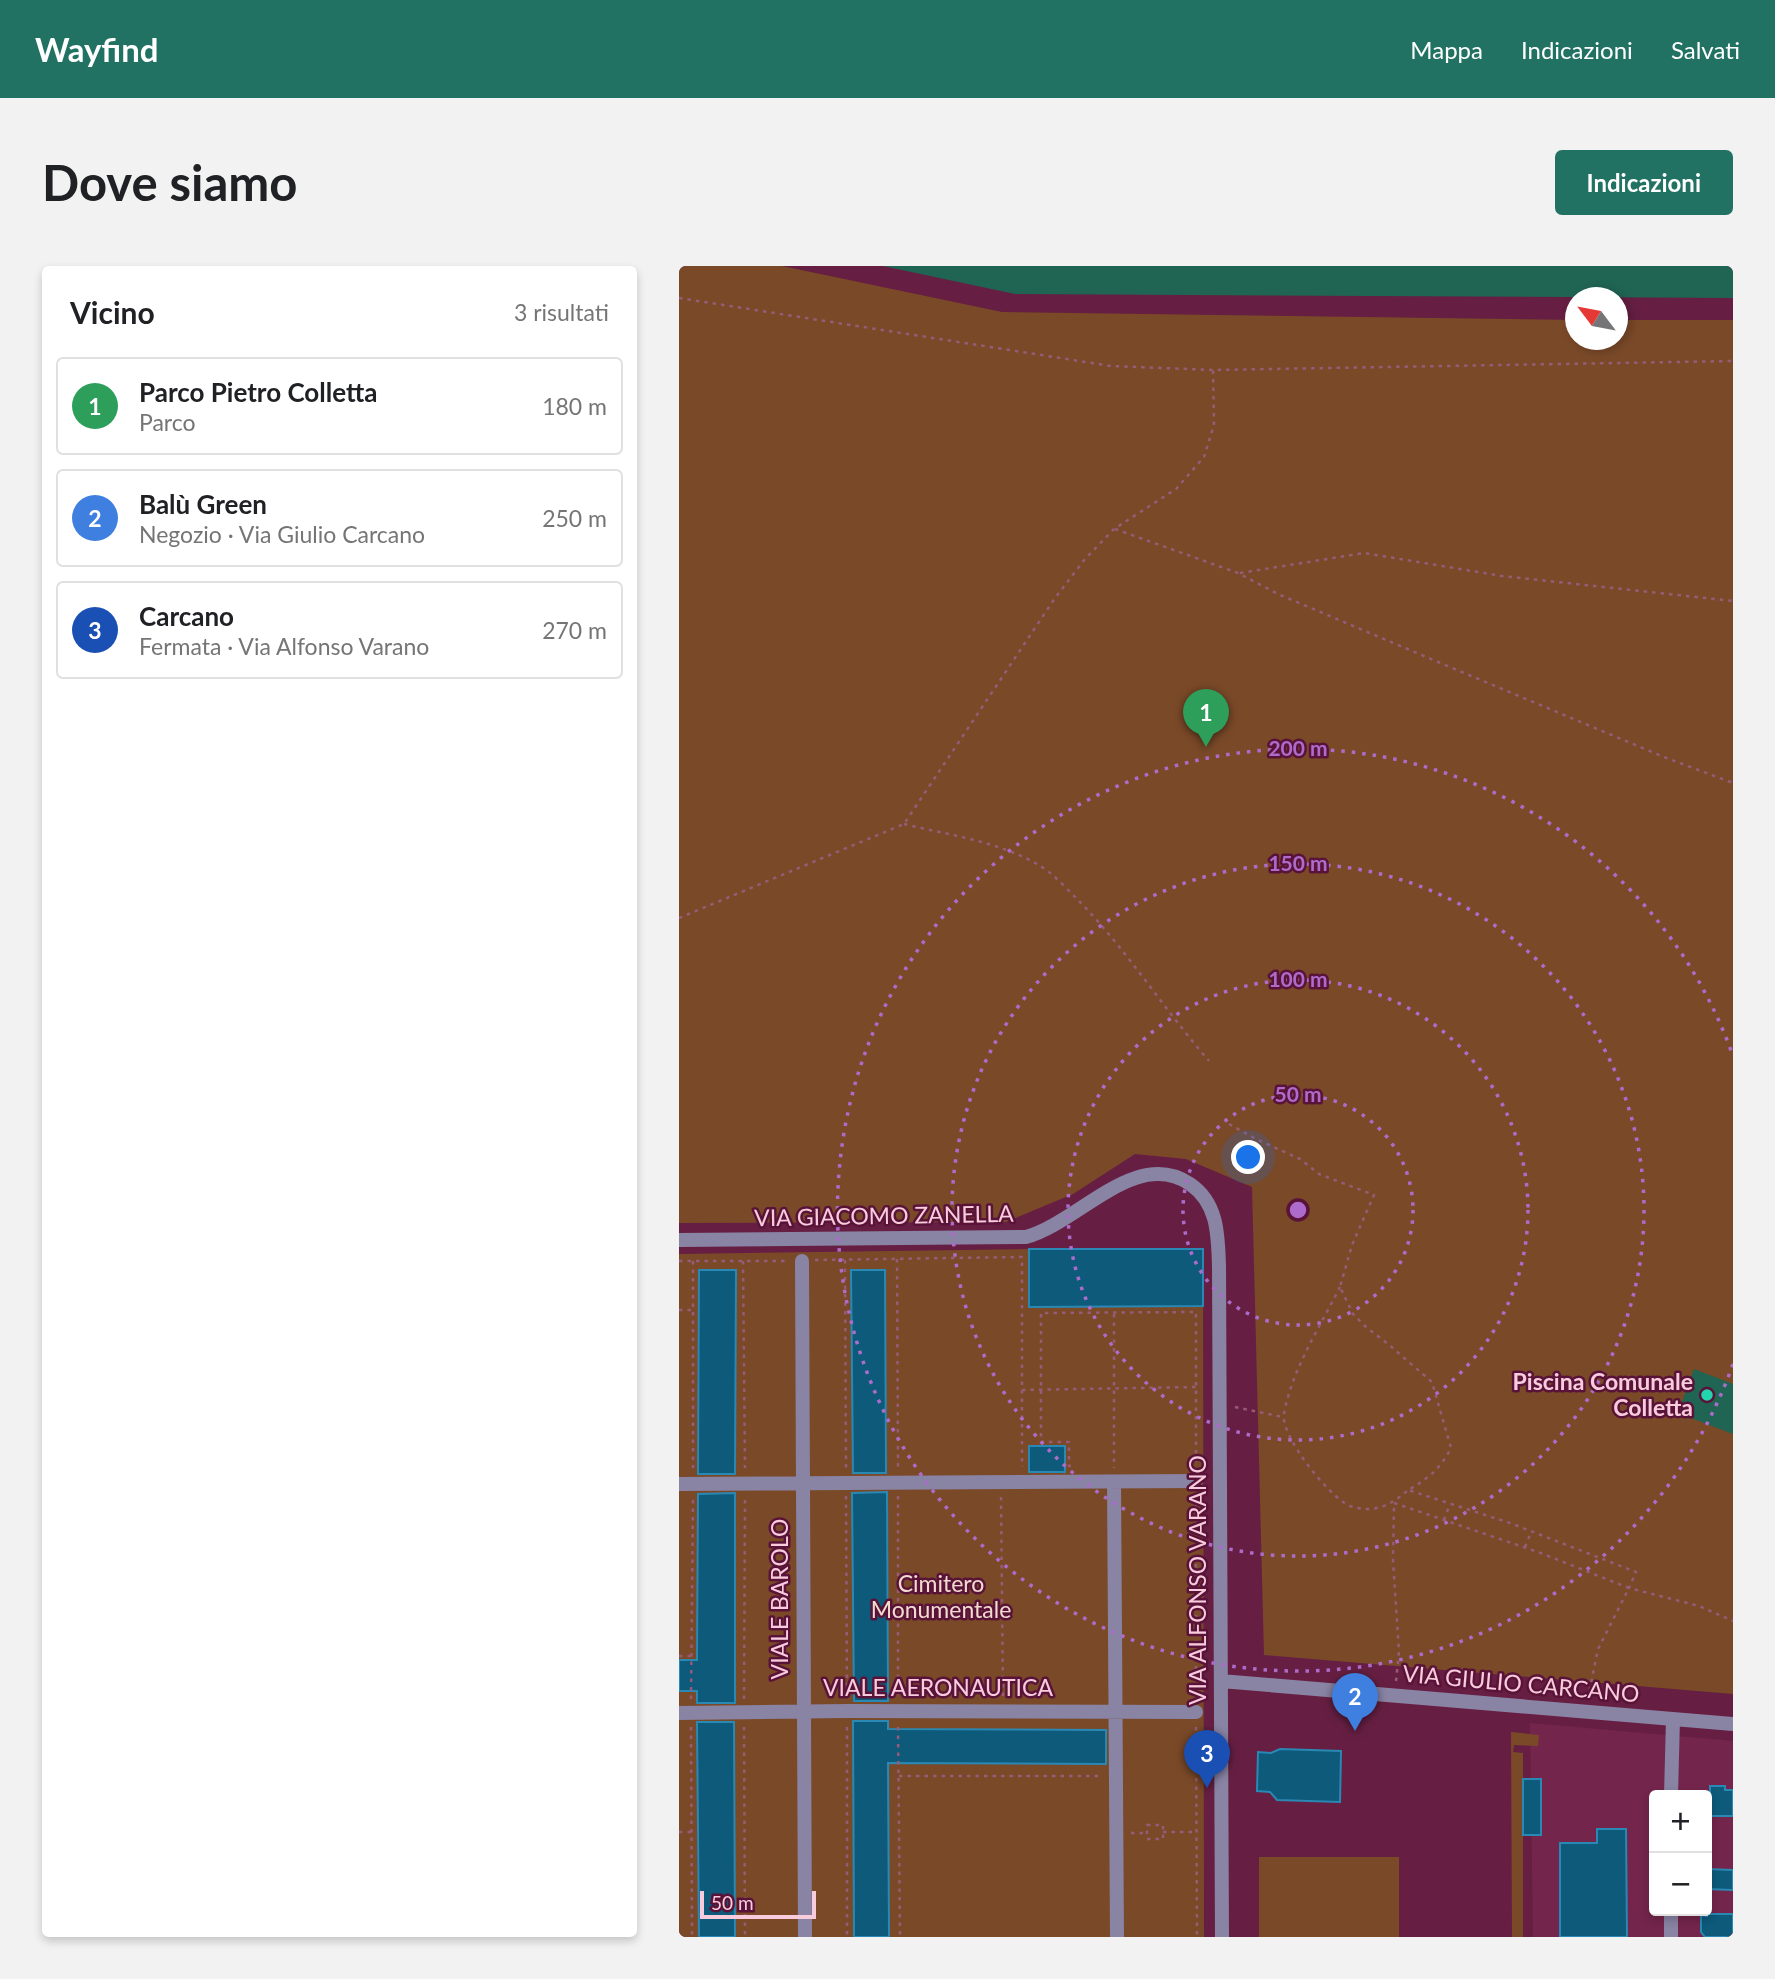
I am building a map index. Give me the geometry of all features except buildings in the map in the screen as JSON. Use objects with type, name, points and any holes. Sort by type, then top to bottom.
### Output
[{"type":"street","name":"VIA GIACOMO ZANELLA","points":[[679,1240],[1026,1237],[1053,1227],[1135,1177],[1165,1174],[1181,1178],[1195,1187],[1206,1199],[1218,1230],[1219,1266]]},
{"type":"street","name":"VIALE BAROLO","points":[[802,1261],[805,1937]]},
{"type":"street","name":"VIA ALFONSO VARANO","points":[[1219,1266],[1222,1937]]},
{"type":"street","points":[[686,1484],[1196,1481]]},
{"type":"street","points":[[1114,1482],[1117,1937]]},
{"type":"street","name":"VIA GIULIO CARCANO","points":[[1221,1681],[1733,1724]]},
{"type":"street","name":"VIALE AERONAUTICA","points":[[685,1713],[1196,1712]]},
{"type":"street","points":[[1671,1790],[1673,1719]]},
{"type":"street","points":[[1671,1916],[1671,1937]]},
{"type":"path","points":[[679,298],[1111,366],[1213,370],[1733,361]]},
{"type":"path","points":[[679,918],[904,824],[1055,598],[1085,559],[1114,529],[1176,489],[1204,457],[1215,425],[1213,370]]},
{"type":"path","points":[[1114,529],[1238,573],[1278,594],[1438,662],[1664,757],[1733,783]]},
{"type":"path","points":[[1238,573],[1364,554],[1502,576],[1733,601]]},
{"type":"path","points":[[904,824],[985,841],[1038,864],[1112,935],[1180,1028],[1209,1060]]},
{"type":"path","points":[[1229,1124],[1300,1158],[1319,1174],[1374,1195],[1352,1245],[1339,1287],[1299,1369],[1283,1417],[1293,1447],[1334,1494],[1349,1505],[1369,1509],[1394,1503],[1408,1490],[1428,1478],[1444,1462],[1451,1448],[1432,1382],[1353,1314],[1339,1287]]},
{"type":"path","points":[[679,1261],[1022,1257],[1022,1483]]},
{"type":"path","points":[[897,1259],[900,1937]]},
{"type":"path","points":[[845,1260],[847,1937]]},
{"type":"path","points":[[692,1937],[692,1832],[685,1713],[692,1656],[686,1484],[693,1261]]},
{"type":"path","points":[[743,1261],[745,1937]]},
{"type":"path","points":[[1022,1278],[1029,1278]]},
{"type":"path","points":[[679,1310],[693,1310]]},
{"type":"path","points":[[1114,1312],[1114,1482]]},
{"type":"path","points":[[1080,1466],[1069,1466],[1069,1442],[1041,1443],[1041,1313],[1196,1312],[1197,1937]]},
{"type":"path","points":[[1022,1390],[1196,1387]]},
{"type":"path","points":[[1221,1405],[1283,1417]]},
{"type":"path","points":[[1103,1466],[1114,1466]]},
{"type":"path","points":[[1001,1484],[1003,1711]]},
{"type":"path","points":[[1408,1490],[1531,1532],[1636,1572],[1598,1649],[1587,1712]]},
{"type":"path","points":[[1394,1503],[1525,1547],[1629,1588],[1699,1605],[1733,1621]]},
{"type":"path","points":[[1394,1503],[1393,1560],[1399,1652],[1394,1696]]},
{"type":"path","points":[[1444,1520],[1450,1504]]},
{"type":"path","points":[[1525,1547],[1531,1532]]},
{"type":"path","points":[[679,1656],[692,1656]]},
{"type":"path","points":[[899,1776],[1117,1776]]},
{"type":"path","points":[[1147,1825],[1163,1825],[1163,1832],[1163,1839],[1147,1839],[1147,1825]]},
{"type":"path","points":[[679,1832],[692,1832]]},
{"type":"path","points":[[1163,1832],[1197,1832]]},
{"type":"shaded area","points":[[883,266],[1733,266],[1733,298],[1628,297],[1628,287],[1565,287],[1565,297],[1015,294]]},
{"type":"shaded area","points":[[1694,1369],[1733,1384],[1733,1434],[1678,1413]]},
{"type":"shaded area","points":[[1530,1723],[1733,1741],[1733,1937],[1533,1937]]},
{"type":"green space","points":[[679,266],[782,266],[1002,312],[1565,320],[1565,350],[1628,350],[1628,320],[1733,320],[1733,1694],[1264,1655],[1252,1187],[1186,1159],[1135,1154],[1073,1194],[1006,1222],[679,1223]]},
{"type":"green space","name":"Cimitero Monumentale","points":[[1203,1249],[1204,1937],[679,1937],[679,1254]]},
{"type":"green space","points":[[1511,1732],[1539,1735],[1538,1746],[1514,1745],[1513,1752],[1523,1753],[1523,1937],[1512,1937]]},
{"type":"green space","points":[[1259,1857],[1399,1857],[1399,1937],[1259,1937]]},
{"type":"place","name":"Parco Pietro Colletta","points":[[1206,747]]},
{"type":"place","name":"Piscina Comunale Colletta","points":[[1707,1395]]},
{"type":"place","name":"Balù Green","points":[[1355,1731]]},
{"type":"place","name":"Carcano","points":[[1207,1788]]}]
